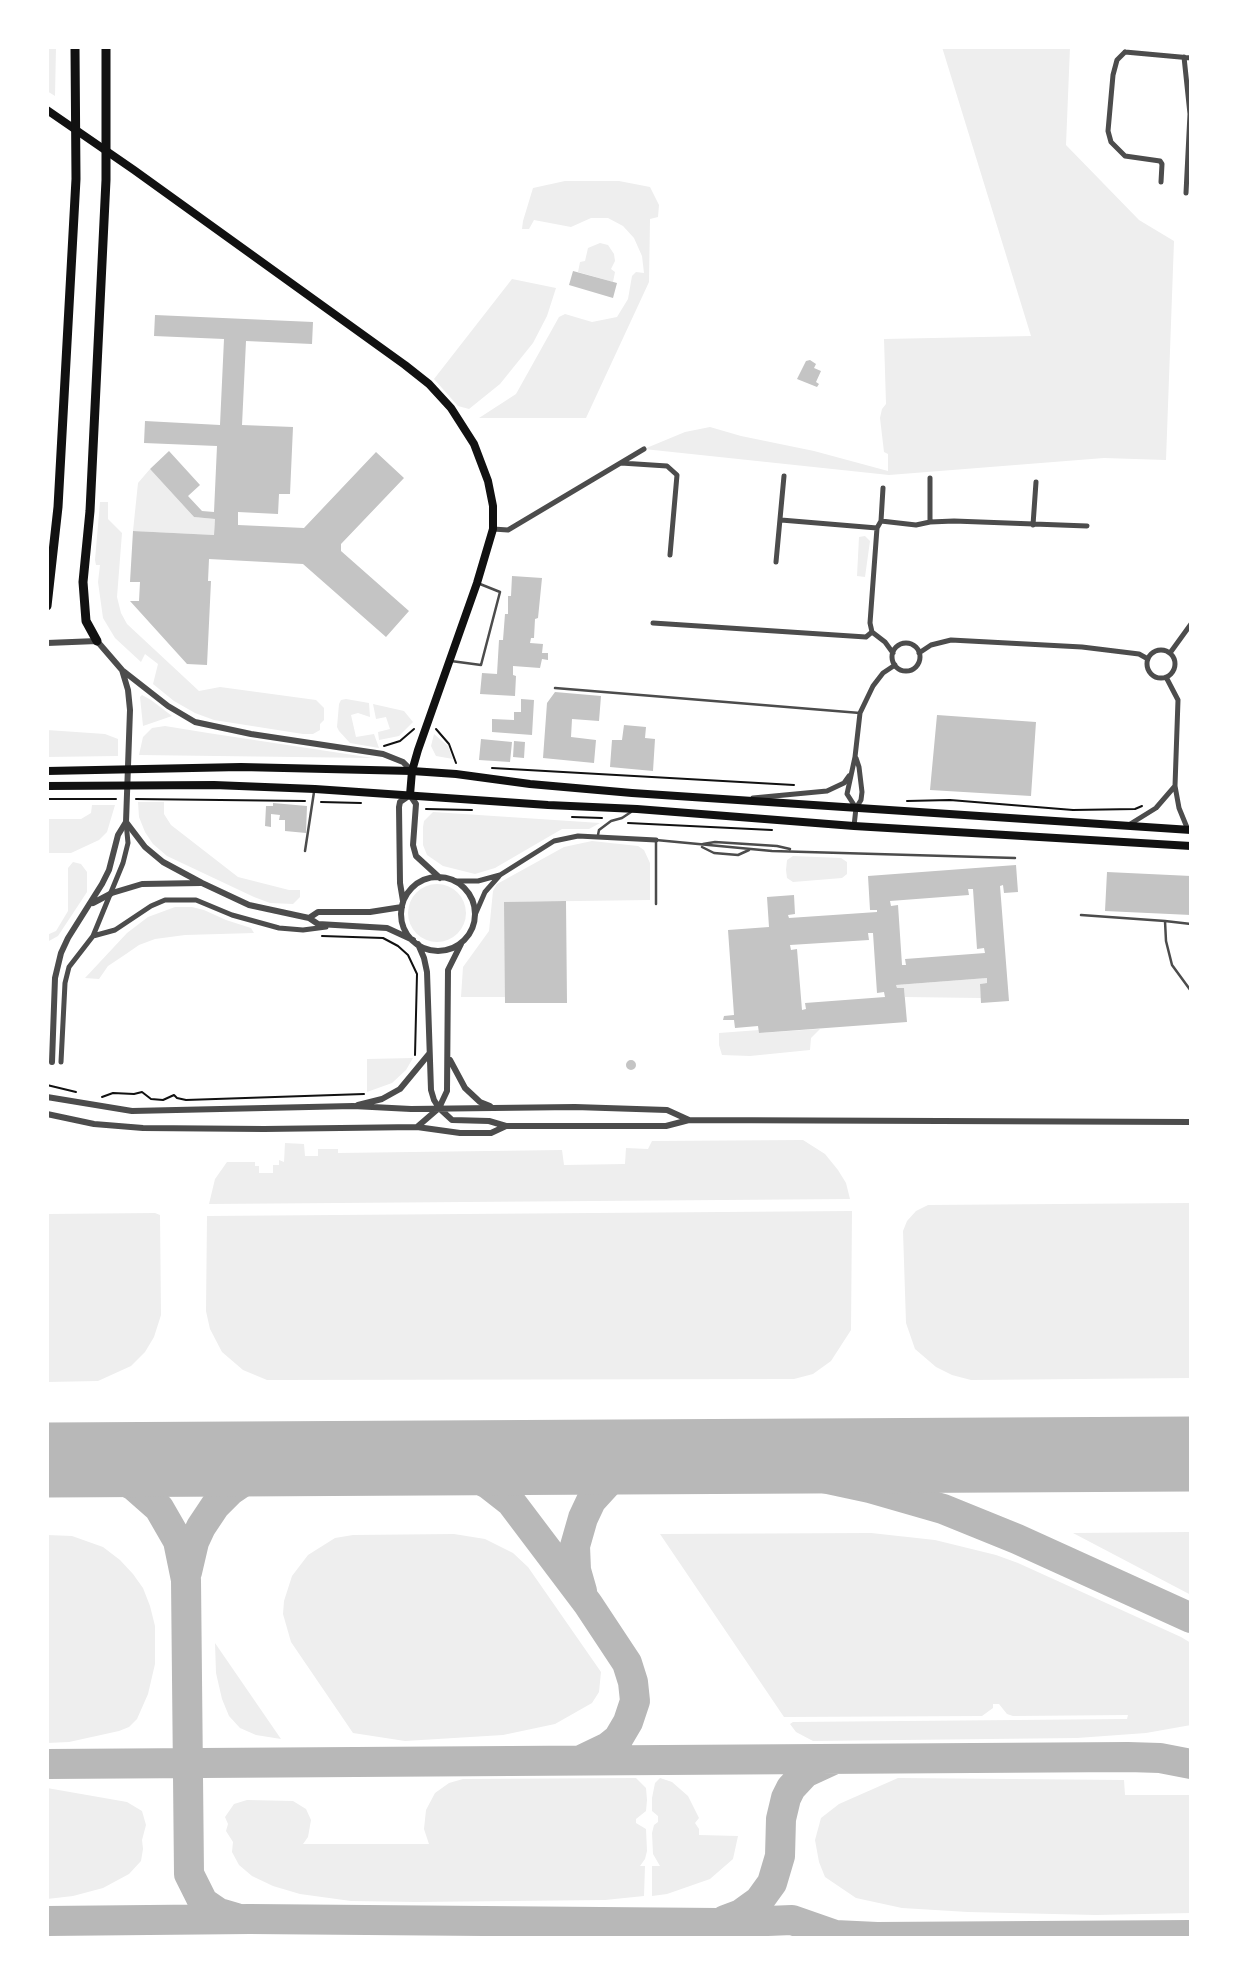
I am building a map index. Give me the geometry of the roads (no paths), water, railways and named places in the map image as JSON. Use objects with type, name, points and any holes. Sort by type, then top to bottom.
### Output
[{"type":"highway","points":[[47,606],[55,554],[76,179],[75,47]]},
{"type":"highway","points":[[97,641],[86,621],[83,582],[90,506],[106,180],[106,47]]},
{"type":"main road","points":[[50,112],[429,384],[461,422],[474,444],[488,481],[493,506],[493,528],[477,583],[412,771],[410,795]]},
{"type":"main road","points":[[47,771],[241,767],[412,771],[632,793],[1190,830]]},
{"type":"main road","points":[[47,786],[163,785],[315,789],[1191,846]]},
{"type":"street","points":[[1161,182],[1163,164],[1160,161],[1125,156],[1111,142],[1108,131],[1113,75],[1123,50],[1187,57],[1190,114],[1186,193]]},
{"type":"street","points":[[493,528],[508,530],[644,449]]},
{"type":"street","points":[[621,463],[667,466],[677,475],[670,555]]},
{"type":"street","points":[[776,562],[784,476]]},
{"type":"street","points":[[930,478],[930,522]]},
{"type":"street","points":[[1033,525],[1036,482]]},
{"type":"street","points":[[883,488],[881,521],[877,528],[870,623],[872,632],[886,642],[893,653],[895,665],[902,670],[911,670],[918,665],[919,653],[914,646],[898,646],[893,653]]},
{"type":"street","points":[[781,520],[877,528]]},
{"type":"street","points":[[881,521],[916,525],[930,522],[1087,526]]},
{"type":"street","points":[[653,622],[866,637],[872,632]]},
{"type":"street","points":[[1170,653],[1191,624]]},
{"type":"street","points":[[919,653],[930,645],[951,640],[1082,647],[1139,654],[1148,659]]},
{"type":"street","points":[[47,643],[97,641],[122,670],[168,706],[195,722],[251,734],[383,754],[403,762],[412,771]]},
{"type":"street","points":[[1148,659],[1157,651],[1170,653]]},
{"type":"street","points":[[1148,659],[1149,673],[1157,678],[1166,677],[1173,672],[1175,664],[1170,653]]},
{"type":"street","points":[[856,808],[847,794],[860,713],[873,686],[883,673],[895,665]]},
{"type":"street","points":[[61,1062],[66,975],[74,959],[93,936],[120,875],[128,843],[126,822],[131,710],[122,670]]},
{"type":"street","points":[[1166,677],[1178,700],[1175,786],[1179,808],[1190,830]]},
{"type":"street","points":[[855,757],[859,766],[862,792],[856,808],[855,826]]},
{"type":"street","points":[[740,800],[827,791],[844,783],[850,775]]},
{"type":"street","points":[[1126,826],[1156,808],[1175,786]]},
{"type":"street","points":[[500,875],[478,881],[455,881],[432,873],[416,856],[413,845],[416,804],[410,795],[400,802],[403,922],[416,942],[427,972],[431,1090],[439,1108],[452,1120],[489,1121],[506,1126],[666,1126],[689,1120],[1191,1122]]},
{"type":"street","points":[[126,822],[153,854],[202,883],[249,905],[309,918],[318,925],[387,928],[436,951],[450,949],[462,943]]},
{"type":"street","points":[[52,1062],[57,969],[68,938],[109,870],[118,835],[126,822]]},
{"type":"street","points":[[417,1127],[439,1108],[447,1091],[448,970],[450,962],[471,930],[485,892],[500,875],[544,846],[562,838],[656,840]]},
{"type":"street","points":[[309,918],[317,912],[370,912],[402,904],[410,890],[421,881],[441,878]]},
{"type":"street","points":[[455,881],[470,895],[475,915]]},
{"type":"street","points":[[89,906],[112,893],[142,884],[202,883]]},
{"type":"street","points":[[93,936],[115,930],[151,906],[181,898],[196,900],[279,932],[333,926]]},
{"type":"street","points":[[353,1106],[382,1099],[400,1089],[429,1053]]},
{"type":"street","points":[[449,1058],[465,1088],[480,1102],[494,1108]]},
{"type":"street","points":[[47,1097],[103,1108],[148,1111],[353,1106],[667,1110],[689,1120]]},
{"type":"street","points":[[47,1114],[94,1124],[143,1128],[417,1127],[460,1133],[491,1133],[506,1126]]},
{"type":"lane","points":[[449,661],[481,665],[499,592],[477,583]]},
{"type":"lane","points":[[555,688],[860,713]]},
{"type":"lane","points":[[305,851],[315,789]]},
{"type":"lane","points":[[598,837],[599,830],[611,821],[622,818],[637,808]]},
{"type":"lane","points":[[656,904],[656,840],[752,849],[1015,858]]},
{"type":"lane","points":[[699,845],[715,842],[777,846],[793,850]]},
{"type":"lane","points":[[699,845],[714,853],[738,855],[752,849]]},
{"type":"lane","points":[[1081,915],[1191,924]]},
{"type":"lane","points":[[1165,921],[1166,941],[1172,965],[1191,991]]}]
